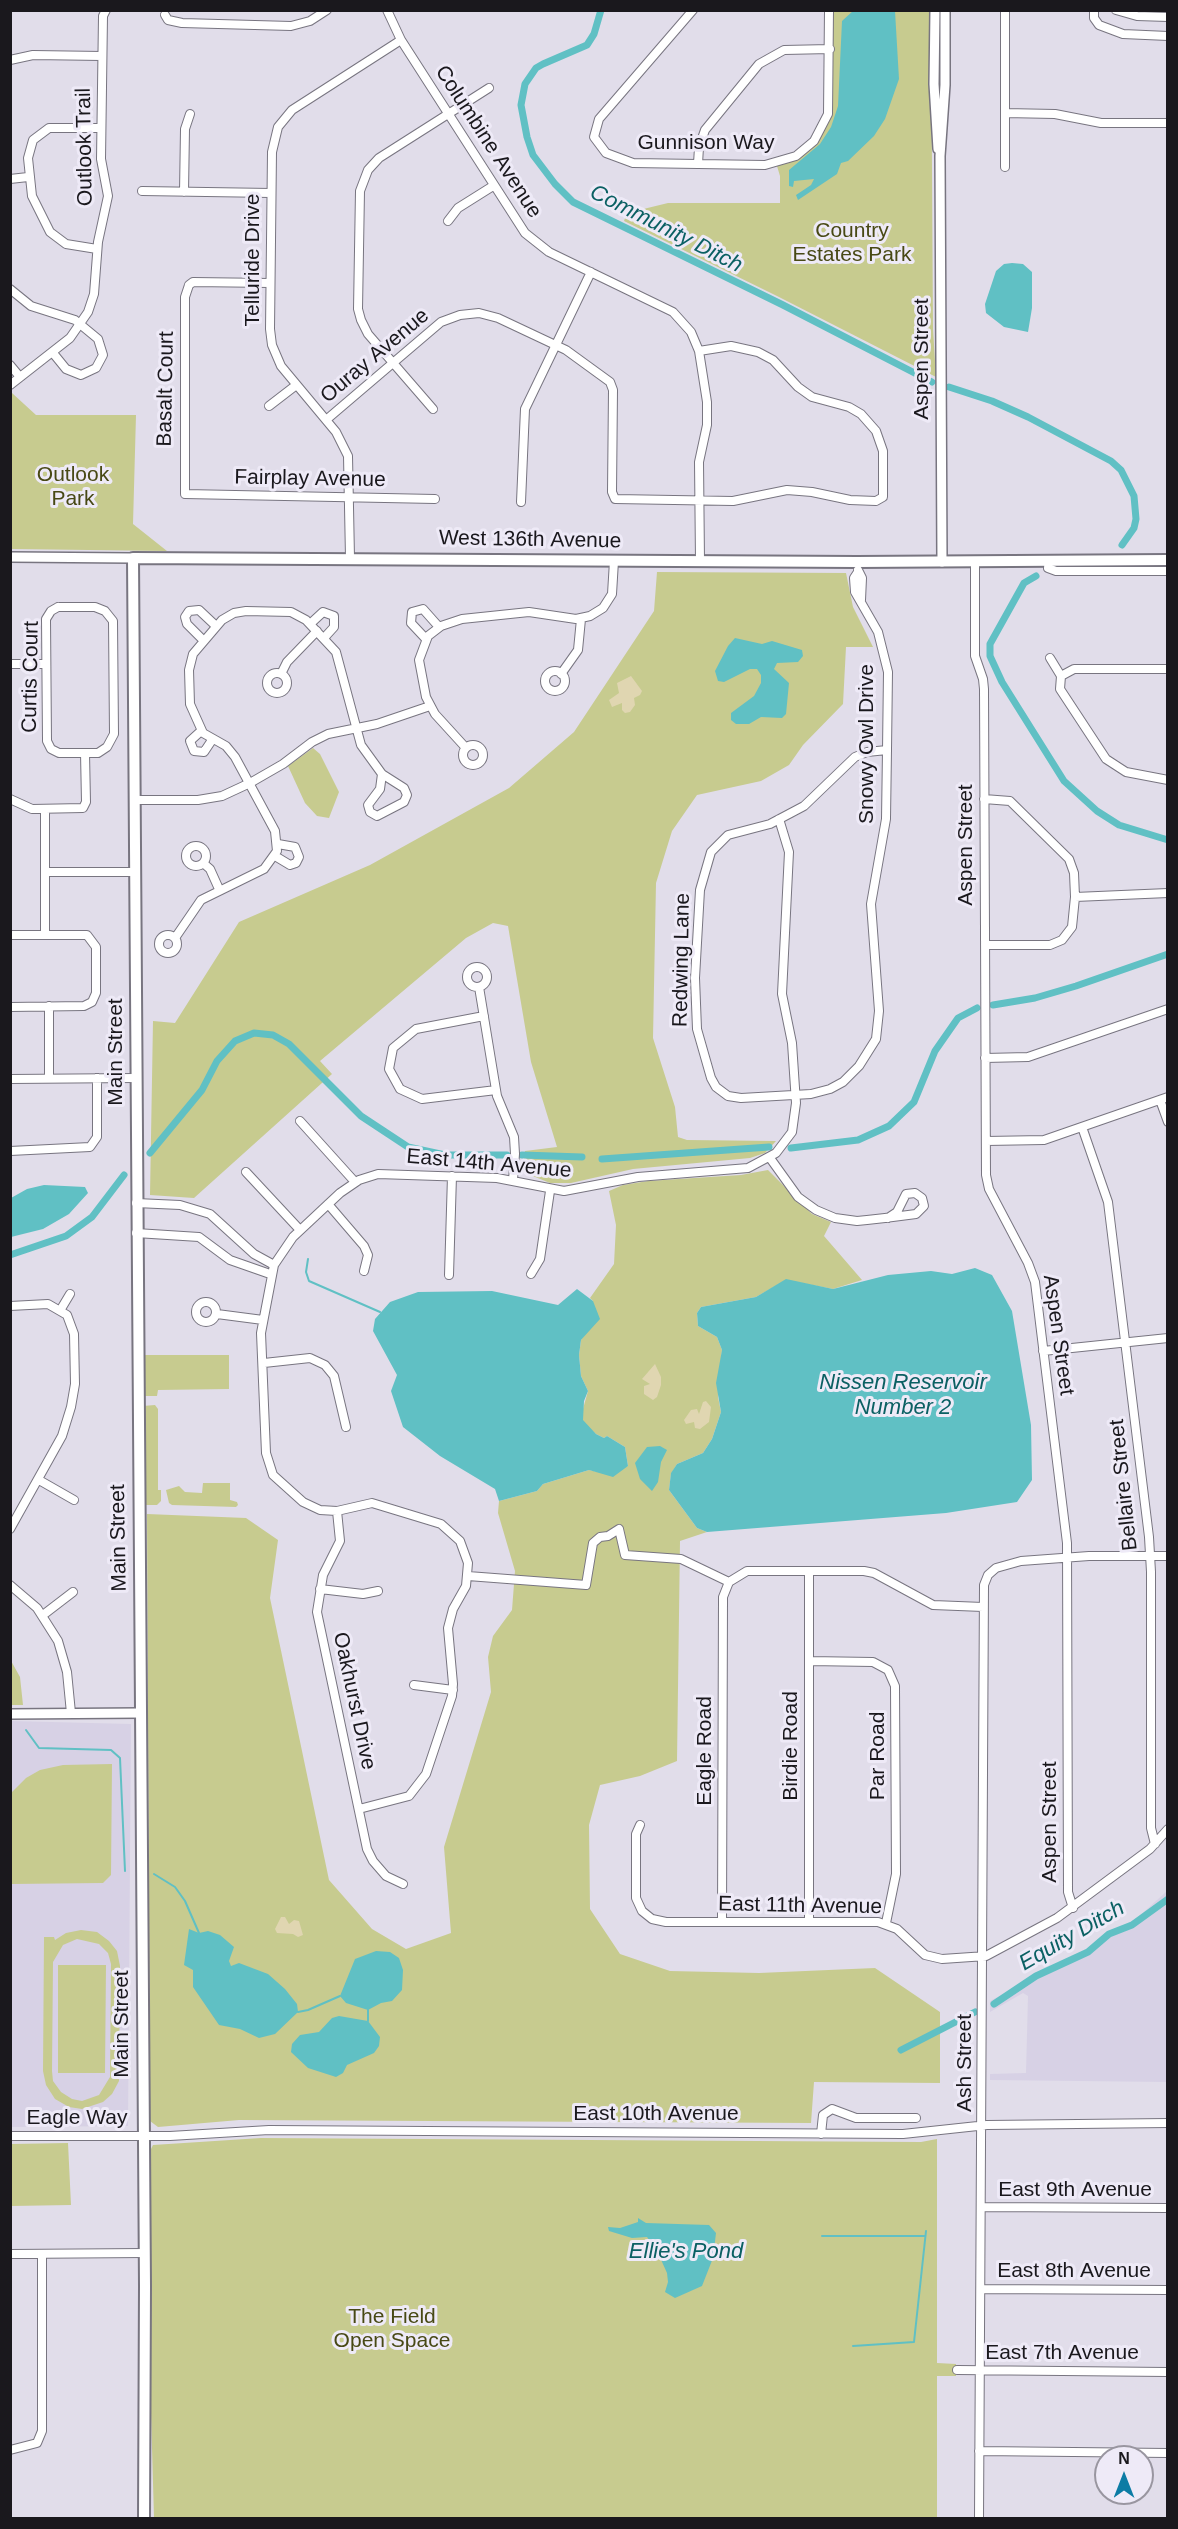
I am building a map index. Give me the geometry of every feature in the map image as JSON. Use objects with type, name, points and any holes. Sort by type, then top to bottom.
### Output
[{"type":"main road","name":"West 136th Avenue","points":[[133,558],[700,561],[858,567],[975,561],[1167,560]]},
{"type":"main road","name":"Main Street","points":[[133,558],[145,2253],[144,2518]]},
{"type":"street","points":[[165,15],[168,20],[182,23],[291,26],[310,21],[327,10]]},
{"type":"street","name":"Columbine Avenue","points":[[387,10],[401,40],[493,186],[531,239],[549,252],[673,312],[692,332],[699,351],[707,402],[707,425],[699,462],[700,561]]},
{"type":"street","name":"Gunnison Way","points":[[693,10],[599,119],[592,133],[600,148],[624,161],[698,164],[775,164],[805,149],[819,133],[828,114],[829,10]]},
{"type":"street","name":"Aspen Street","points":[[935,10],[934,84],[940,156]]},
{"type":"street","name":"Aspen Street","points":[[942,562],[940,156],[945,85],[945,10]]},
{"type":"street","points":[[1005,10],[1005,167]]},
{"type":"street","points":[[1094,10],[1096,22],[1105,28],[1128,35],[1167,36]]},
{"type":"street","points":[[1116,10],[1137,16],[1167,17]]},
{"type":"street","name":"Outlook Trail","points":[[10,385],[53,353],[81,324],[94,294],[97,249],[108,196],[101,159],[102,12]]},
{"type":"street","name":"Telluride Drive","points":[[350,558],[348,456],[341,440],[281,366],[272,345],[270,283],[273,142],[286,115],[297,105],[401,40]]},
{"type":"street","points":[[698,164],[699,147],[705,130],[759,64],[784,50],[830,49]]},
{"type":"street","points":[[10,60],[33,55],[102,56]]},
{"type":"street","points":[[433,409],[364,328],[358,309],[361,183],[368,170],[379,158],[489,88]]},
{"type":"street","points":[[1005,113],[1055,114],[1101,123],[1167,123]]},
{"type":"street","points":[[184,192],[185,129],[190,114]]},
{"type":"street","points":[[97,249],[66,244],[50,232],[34,203],[28,177],[30,146],[42,131],[56,127],[101,128]]},
{"type":"street","points":[[10,179],[28,177]]},
{"type":"street","points":[[448,221],[458,208],[493,186]]},
{"type":"street","points":[[142,191],[271,193]]},
{"type":"street","points":[[521,502],[525,409],[591,272]]},
{"type":"street","name":"Basalt Court","points":[[182,496],[185,282],[270,283]]},
{"type":"street","points":[[10,289],[30,309],[60,313],[81,324],[102,344],[102,359],[96,368],[85,374],[73,373],[66,369],[53,353]]},
{"type":"street","name":"Ouray Avenue","points":[[326,420],[441,322],[469,313],[498,318],[577,357],[610,382],[613,390],[612,492],[615,498],[620,501],[699,501]]},
{"type":"street","points":[[699,351],[731,346],[758,351],[773,360],[798,387],[812,397],[849,407],[861,414],[873,426],[881,442],[884,461],[883,497],[876,501],[850,501],[812,492],[787,490],[742,500],[699,501]]},
{"type":"street","points":[[10,365],[20,377]]},
{"type":"street","points":[[269,406],[295,386]]},
{"type":"street","name":"Fairplay Avenue","points":[[182,496],[435,499]]},
{"type":"street","name":"West 136th Avenue","points":[[10,557],[133,558]]},
{"type":"street","name":"West 136th Avenue","points":[[1049,560],[1048,568],[1056,571],[1167,571]]},
{"type":"street","points":[[466,748],[430,706],[420,666],[426,639],[439,627],[462,619],[529,612],[581,619],[597,613],[608,602],[612,594],[615,561]]},
{"type":"street","name":"Aspen Street","points":[[975,561],[975,656],[982,673],[984,689],[985,1058],[989,1189],[1028,1263],[1035,1282],[1067,1557],[1068,1893],[1073,1908]]},
{"type":"street","name":"Snowy Owl Drive","points":[[796,1095],[819,1092],[843,1082],[860,1066],[876,1039],[879,1011],[871,897],[886,819],[888,672],[880,631],[855,592],[854,578],[858,567]]},
{"type":"street","name":"Curtis Court","points":[[58,607],[95,607],[110,616],[114,625],[114,734],[111,742],[102,751],[85,753],[59,753],[49,745],[46,620],[51,610],[58,607]]},
{"type":"street","points":[[426,639],[411,623],[412,612],[423,609],[439,627]]},
{"type":"street","points":[[203,640],[187,624],[185,617],[189,611],[199,610],[216,626]]},
{"type":"street","points":[[175,938],[193,907],[219,889],[264,869],[275,856],[278,844],[275,831],[232,752],[201,731],[190,704],[189,670],[193,654],[203,640],[229,615],[246,611],[291,612],[324,638],[336,652],[365,753],[382,774],[404,788],[407,795],[404,802],[380,816],[373,814],[368,805],[380,789],[382,774]]},
{"type":"street","points":[[281,674],[323,612],[334,616],[334,627],[324,638]]},
{"type":"street","points":[[561,674],[578,650],[581,619]]},
{"type":"street","points":[[1050,658],[1062,676],[1060,689],[1106,759],[1126,771],[1167,780]]},
{"type":"street","points":[[10,664],[46,664]]},
{"type":"street","points":[[1062,676],[1074,669],[1167,669]]},
{"type":"street","points":[[135,800],[206,799],[229,793],[283,764],[312,742],[328,734],[377,724],[430,706]]},
{"type":"street","points":[[201,731],[190,741],[194,751],[204,752],[212,740]]},
{"type":"street","name":"Redwing Lane","points":[[796,1095],[741,1098],[725,1095],[711,1078],[697,1029],[695,978],[700,884],[711,852],[728,835],[779,819],[814,799],[855,757],[867,752],[887,750]]},
{"type":"street","points":[[10,799],[24,807],[45,810],[78,809],[85,805],[85,753]]},
{"type":"street","points":[[984,799],[1010,801],[1069,859],[1074,873],[1075,897],[1072,927],[1062,940],[1050,945],[985,945]]},
{"type":"street","points":[[45,810],[45,934]]},
{"type":"street","name":"East 14th Avenue","points":[[337,1511],[311,1506],[285,1488],[273,1475],[266,1453],[263,1320],[270,1274],[286,1244],[355,1182],[387,1174],[513,1180],[550,1191],[572,1191],[638,1177],[748,1168],[770,1158],[784,1145],[792,1132],[796,1114],[792,1043],[782,994],[789,852],[779,819]]},
{"type":"street","points":[[275,856],[290,865],[296,863],[299,857],[295,847],[278,844]]},
{"type":"street","points":[[203,863],[210,869],[219,889]]},
{"type":"street","points":[[45,872],[135,872]]},
{"type":"street","points":[[1075,897],[1167,893]]},
{"type":"street","points":[[10,935],[85,934],[91,937],[96,947],[96,993],[92,1002],[84,1006],[10,1007]]},
{"type":"street","points":[[479,987],[496,1090],[500,1106],[514,1137],[516,1154],[513,1180]]},
{"type":"street","points":[[49,1006],[49,1078]]},
{"type":"street","points":[[985,1058],[1028,1057],[1167,1009]]},
{"type":"street","points":[[483,1016],[416,1029],[393,1048],[389,1069],[394,1082],[400,1089],[422,1099],[496,1090]]},
{"type":"street","points":[[10,1151],[90,1148],[96,1137],[97,1078]]},
{"type":"street","points":[[10,1079],[136,1078]]},
{"type":"street","points":[[986,1141],[1044,1140],[1164,1099],[1167,1122]]},
{"type":"street","points":[[300,1121],[355,1182]]},
{"type":"street","name":"Bellaire Street","points":[[1082,1127],[1108,1202],[1150,1556],[1151,1828],[1155,1844]]},
{"type":"street","points":[[770,1158],[790,1188],[816,1210],[846,1220],[888,1218],[919,1213],[924,1206],[922,1197],[915,1193],[906,1194],[897,1212],[888,1218]]},
{"type":"street","points":[[246,1172],[300,1230]]},
{"type":"street","points":[[449,1275],[452,1176]]},
{"type":"street","points":[[531,1274],[540,1259],[550,1191]]},
{"type":"street","points":[[136,1203],[180,1205],[210,1214],[254,1254],[274,1265]]},
{"type":"street","points":[[328,1204],[364,1245],[368,1255],[364,1270]]},
{"type":"street","points":[[136,1233],[199,1237],[230,1260],[270,1274]]},
{"type":"street","points":[[61,1310],[70,1294]]},
{"type":"street","points":[[10,1306],[42,1303],[61,1310],[71,1322],[74,1334],[74,1394],[62,1436],[10,1529]]},
{"type":"street","points":[[217,1314],[263,1320]]},
{"type":"street","points":[[1043,1351],[1167,1338]]},
{"type":"street","points":[[264,1363],[310,1358],[325,1365],[334,1376],[346,1427]]},
{"type":"street","points":[[39,1480],[74,1500]]},
{"type":"street","points":[[337,1511],[372,1503],[441,1524],[454,1534],[463,1547],[468,1576],[449,1624],[453,1690],[421,1784],[409,1796],[359,1809]]},
{"type":"street","name":"Oakhurst Drive","points":[[337,1511],[340,1541],[320,1589],[317,1612],[367,1849],[373,1861],[390,1879],[403,1884]]},
{"type":"street","points":[[468,1576],[586,1585],[593,1543],[600,1537],[608,1536],[619,1529],[625,1555],[681,1559],[729,1582],[747,1571],[864,1571],[933,1605],[983,1607]]},
{"type":"street","name":"Ash Street","points":[[979,2518],[983,1607],[986,1580],[996,1568],[1021,1562],[1067,1557],[1167,1556]]},
{"type":"street","name":"Birdie Road","points":[[809,1571],[809,1922]]},
{"type":"street","name":"Eagle Road","points":[[722,1922],[723,1597],[729,1582]]},
{"type":"street","points":[[10,1585],[43,1616],[58,1641],[64,1658],[71,1713]]},
{"type":"street","points":[[320,1589],[363,1594],[378,1591]]},
{"type":"street","points":[[43,1616],[73,1592]]},
{"type":"street","name":"Par Road","points":[[809,1661],[876,1663],[888,1670],[895,1686],[896,1874],[886,1923]]},
{"type":"street","points":[[414,1685],[453,1690]]},
{"type":"street","points":[[10,1714],[140,1713]]},
{"type":"street","name":"East 11th Avenue","points":[[640,1826],[635,1840],[637,1903],[647,1916],[666,1922],[886,1923],[897,1929],[920,1952],[931,1958],[983,1957],[1073,1908],[1155,1844],[1167,1829]]},
{"type":"street","points":[[821,2134],[823,2115],[832,2109],[856,2118],[915,2118]]},
{"type":"street","name":"East 10th Avenue","points":[[143,2136],[269,2130],[920,2134],[982,2125],[1167,2123]]},
{"type":"street","name":"Eagle Way","points":[[10,2136],[143,2136]]},
{"type":"street","name":"East 9th Avenue","points":[[982,2207],[1167,2208]]},
{"type":"street","points":[[10,2254],[145,2253]]},
{"type":"street","points":[[10,2450],[37,2443],[42,2430],[42,2254]]},
{"type":"street","name":"East 8th Avenue","points":[[981,2289],[1167,2290]]},
{"type":"street","name":"East 7th Avenue","points":[[957,2370],[1167,2372]]},
{"type":"street","points":[[979,2451],[1167,2453]]},
{"type":"shaded area","points":[[11,1721],[131,1724],[128,2126],[11,2127]]},
{"type":"shaded area","points":[[1167,1891],[1167,2082],[990,2080],[990,2074],[1026,2073],[1028,1996],[1023,1993],[990,2012],[990,2001],[1087,1950],[1105,1935],[1136,1919]]},
{"type":"green space","name":"Country Estates Park","points":[[832,11],[931,11],[933,329],[936,377],[624,221],[627,213],[668,203],[780,203],[780,176],[777,166],[807,152],[820,137],[831,115]]},
{"type":"green space","name":"Outlook Park","points":[[12,393],[36,415],[136,415],[133,524],[167,551],[11,549]]},
{"type":"green space","points":[[657,572],[846,573],[853,607],[873,647],[846,647],[843,704],[803,745],[789,765],[761,781],[697,795],[672,831],[656,883],[653,1038],[675,1107],[678,1137],[687,1140],[776,1141],[765,1153],[750,1158],[633,1169],[571,1183],[550,1183],[523,1172],[525,1151],[557,1147],[531,1062],[508,926],[493,923],[466,938],[320,1061],[332,1074],[194,1198],[150,1195],[153,1021],[175,1023],[239,922],[370,865],[509,788],[574,732],[654,611]]},
{"type":"green space","points":[[313,748],[320,754],[339,792],[329,818],[317,816],[305,803],[288,766]]},
{"type":"green space","points":[[768,1170],[812,1214],[831,1222],[824,1236],[862,1280],[833,1289],[786,1280],[756,1297],[701,1307],[697,1313],[698,1326],[717,1337],[722,1350],[718,1397],[721,1412],[712,1439],[703,1453],[677,1464],[671,1474],[669,1490],[697,1528],[707,1532],[680,1541],[677,1761],[640,1776],[600,1785],[589,1825],[590,1909],[620,1954],[670,1971],[759,1973],[875,1968],[940,2012],[940,2083],[814,2082],[811,2123],[239,2120],[158,2127],[150,2121],[147,1514],[246,1518],[278,1540],[270,1598],[329,1880],[372,1929],[406,1949],[451,1933],[444,1847],[491,1692],[488,1657],[493,1636],[512,1610],[515,1571],[498,1513],[499,1501],[537,1491],[543,1484],[589,1470],[598,1472],[628,1466],[625,1447],[607,1436],[604,1438],[596,1434],[584,1424],[581,1416],[588,1391],[581,1376],[579,1355],[581,1340],[588,1329],[593,1301],[590,1298],[614,1264],[616,1225],[609,1191],[623,1185],[648,1181],[741,1175]]},
{"type":"green space","points":[[143,1355],[229,1355],[229,1389],[158,1390],[157,1396],[143,1396]]},
{"type":"green space","points":[[155,1405],[158,1409],[158,1490],[161,1490],[161,1501],[157,1505],[146,1505],[144,1503],[143,1406]]},
{"type":"green space","points":[[203,1483],[230,1483],[230,1500],[237,1502],[238,1505],[236,1507],[172,1505],[169,1503],[166,1490],[179,1486],[185,1492],[202,1493]]},
{"type":"green space","points":[[10,1659],[20,1677],[23,1705],[11,1705]]},
{"type":"green space","points":[[112,1764],[111,1875],[103,1883],[11,1884],[11,1793],[26,1778],[40,1770],[63,1765]]},
{"type":"green space","points":[[81,1930],[97,1932],[117,1951],[120,1966],[119,2081],[112,2094],[103,2102],[82,2109],[69,2107],[55,2099],[46,2085],[43,2071],[44,1937],[54,1937],[55,1940],[66,1933]],"holes":[[[77,1939],[99,1944],[108,1953],[111,1964],[110,2077],[99,2095],[82,2101],[72,2099],[61,2092],[53,2081],[53,1962],[63,1945]]]},
{"type":"green space","points":[[58,1965],[106,1965],[105,2073],[58,2073]]},
{"type":"green space","name":"The Field Open Space","points":[[261,2138],[921,2142],[937,2139],[937,2363],[956,2364],[956,2376],[937,2376],[937,2518],[154,2518],[150,2378],[151,2149],[153,2145]]},
{"type":"green space","points":[[68,2143],[71,2205],[11,2206],[11,2144]]},
{"type":"sand","points":[[631,676],[642,691],[634,698],[635,705],[630,712],[625,713],[622,710],[622,703],[612,707],[609,700],[619,693],[617,683]]},
{"type":"sand","points":[[655,1364],[661,1377],[661,1385],[657,1397],[653,1400],[644,1394],[644,1386],[650,1384],[642,1379]]},
{"type":"sand","points":[[706,1401],[711,1407],[709,1422],[700,1429],[695,1428],[694,1422],[686,1424],[684,1420],[691,1410],[697,1409],[699,1414],[703,1402]]},
{"type":"sand","points":[[281,1917],[285,1917],[289,1924],[294,1920],[299,1921],[303,1935],[298,1937],[293,1934],[277,1933],[275,1929]]},
{"type":"water","points":[[854,10],[895,11],[899,79],[885,119],[874,136],[848,161],[841,163],[837,174],[798,200],[796,195],[811,185],[814,179],[794,181],[793,187],[789,186],[789,170],[820,144],[831,127],[838,106],[842,21]]},
{"type":"water","points":[[1004,264],[1023,264],[1032,272],[1032,308],[1028,332],[1004,327],[986,313],[985,304],[996,271]]},
{"type":"water","points":[[735,638],[762,644],[772,641],[802,650],[803,656],[798,662],[777,663],[774,669],[789,683],[786,714],[782,718],[761,717],[749,724],[736,724],[731,720],[731,713],[754,696],[761,683],[761,675],[757,669],[750,669],[724,682],[718,681],[715,671],[728,646]]},
{"type":"water","points":[[44,1185],[85,1187],[88,1193],[69,1214],[43,1229],[11,1237],[11,1198],[27,1189]]},
{"type":"water","name":"Nissen Reservoir Number 2","points":[[975,1268],[992,1275],[1012,1311],[1031,1425],[1032,1480],[1017,1502],[946,1513],[707,1532],[697,1528],[669,1490],[671,1473],[677,1464],[703,1453],[712,1439],[721,1412],[716,1383],[722,1350],[717,1337],[698,1326],[697,1313],[701,1307],[756,1297],[786,1279],[833,1289],[888,1275],[931,1271],[952,1274]]},
{"type":"water","points":[[577,1289],[593,1301],[600,1319],[581,1340],[579,1355],[581,1376],[588,1391],[584,1401],[583,1420],[596,1434],[604,1438],[607,1436],[625,1447],[628,1466],[613,1477],[589,1470],[543,1484],[537,1491],[499,1501],[495,1489],[440,1456],[403,1427],[391,1391],[397,1375],[373,1331],[375,1319],[390,1302],[418,1292],[492,1291],[558,1305]]},
{"type":"water","points":[[660,1446],[667,1450],[661,1462],[658,1482],[652,1491],[640,1479],[635,1463],[647,1447]]},
{"type":"water","points":[[189,1929],[199,1933],[208,1931],[220,1935],[234,1947],[229,1961],[231,1966],[239,1963],[268,1974],[297,2004],[298,2012],[275,2034],[259,2038],[240,2029],[219,2025],[193,1987],[193,1970],[184,1965]]},
{"type":"water","points":[[376,1951],[390,1952],[399,1958],[403,1970],[402,1990],[392,2001],[381,2003],[368,2010],[346,2003],[340,1996],[355,1959]]},
{"type":"water","points":[[339,2016],[368,2021],[380,2037],[379,2046],[374,2053],[347,2065],[343,2073],[336,2077],[308,2068],[291,2052],[292,2044],[300,2035],[319,2032],[332,2018]]},
{"type":"water","name":"Ellie's Pond","points":[[638,2218],[646,2223],[709,2225],[716,2233],[713,2258],[702,2286],[675,2298],[665,2292],[668,2282],[667,2273],[658,2253],[647,2237],[632,2238],[609,2231],[608,2227],[620,2228],[638,2222]]},
{"type":"waterway","name":"Community Ditch","points":[[601,10],[594,34],[587,45],[536,68],[525,84],[521,105],[527,137],[533,155],[555,184],[573,202],[783,305],[932,382]]},
{"type":"waterway","name":"Community Ditch","points":[[949,387],[992,401],[1028,417],[1111,461],[1121,470],[1134,496],[1136,519],[1134,528],[1122,545]]},
{"type":"waterway","name":"Community Ditch","points":[[1036,576],[1024,583],[990,644],[990,656],[1002,682],[1064,781],[1097,811],[1119,825],[1168,840]]},
{"type":"waterway","name":"Community Ditch","points":[[993,1005],[1035,998],[1168,954]]},
{"type":"waterway","name":"Community Ditch","points":[[791,1148],[858,1140],[889,1126],[914,1102],[935,1051],[958,1018],[977,1008]]},
{"type":"waterway","points":[[150,1153],[202,1090],[217,1061],[235,1041],[254,1033],[273,1035],[289,1044],[361,1116],[408,1147],[445,1155],[507,1155]]},
{"type":"waterway","name":"Community Ditch","points":[[602,1159],[769,1147]]},
{"type":"waterway","name":"Community Ditch","points":[[522,1155],[582,1157]]},
{"type":"waterway","points":[[10,1255],[66,1236],[92,1217],[124,1175]]},
{"type":"waterway","points":[[308,1259],[306,1272],[309,1281],[380,1312]]},
{"type":"waterway","points":[[26,1730],[39,1748],[111,1750],[120,1758],[125,1871]]},
{"type":"waterway","points":[[154,1874],[175,1887],[185,1901],[199,1933]]},
{"type":"waterway","name":"Equity Ditch","points":[[994,2004],[1036,1976],[1088,1952],[1109,1934],[1132,1925],[1168,1899]]},
{"type":"waterway","points":[[298,2012],[340,1996]]},
{"type":"waterway","points":[[368,2010],[368,2021]]},
{"type":"waterway","name":"Equity Ditch","points":[[901,2050],[975,2012]]},
{"type":"waterway","points":[[853,2346],[914,2342],[926,2231]]},
{"type":"waterway","points":[[822,2236],[925,2236]]}]
